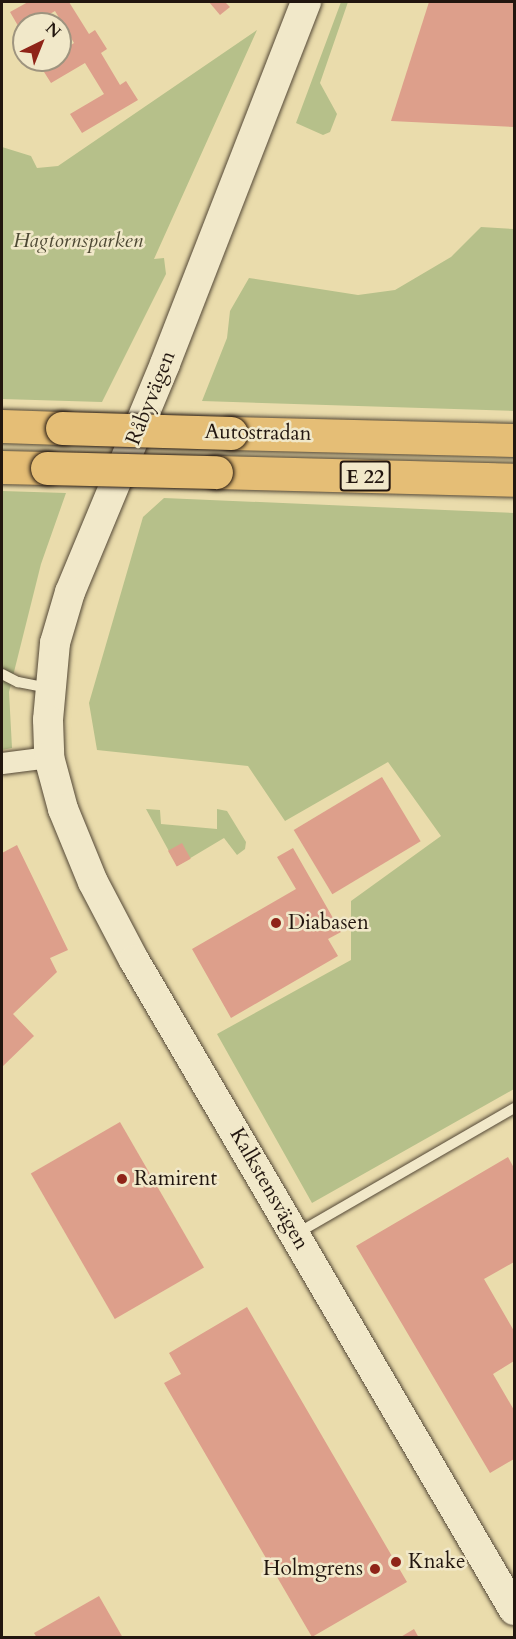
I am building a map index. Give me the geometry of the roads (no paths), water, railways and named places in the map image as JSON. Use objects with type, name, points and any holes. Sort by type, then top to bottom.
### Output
[{"type":"highway","name":"Autostradan","points":[[2,426],[514,440]]},
{"type":"highway","name":"Autostradan","points":[[2,467],[514,480]]},
{"type":"street","name":"Råbyvägen","points":[[49,756],[55,643],[70,592],[165,364],[306,2]]},
{"type":"street","points":[[2,763],[49,756]]},
{"type":"street","name":"Kalkstensvägen","points":[[49,756],[63,809],[93,882],[134,960],[514,1610]]},
{"type":"lane","points":[[2,674],[18,682],[51,688]]},
{"type":"lane","points":[[296,1234],[514,1108]]},
{"type":"place","name":"Diabasen","points":[[276,923]]},
{"type":"place","name":"Ramirent","points":[[122,1179]]},
{"type":"place","name":"Knake","points":[[396,1562]]},
{"type":"place","name":"Holmgrens","points":[[375,1569]]},
{"type":"park label","name":"Hagtornsparken","points":[[78,241]]}]
